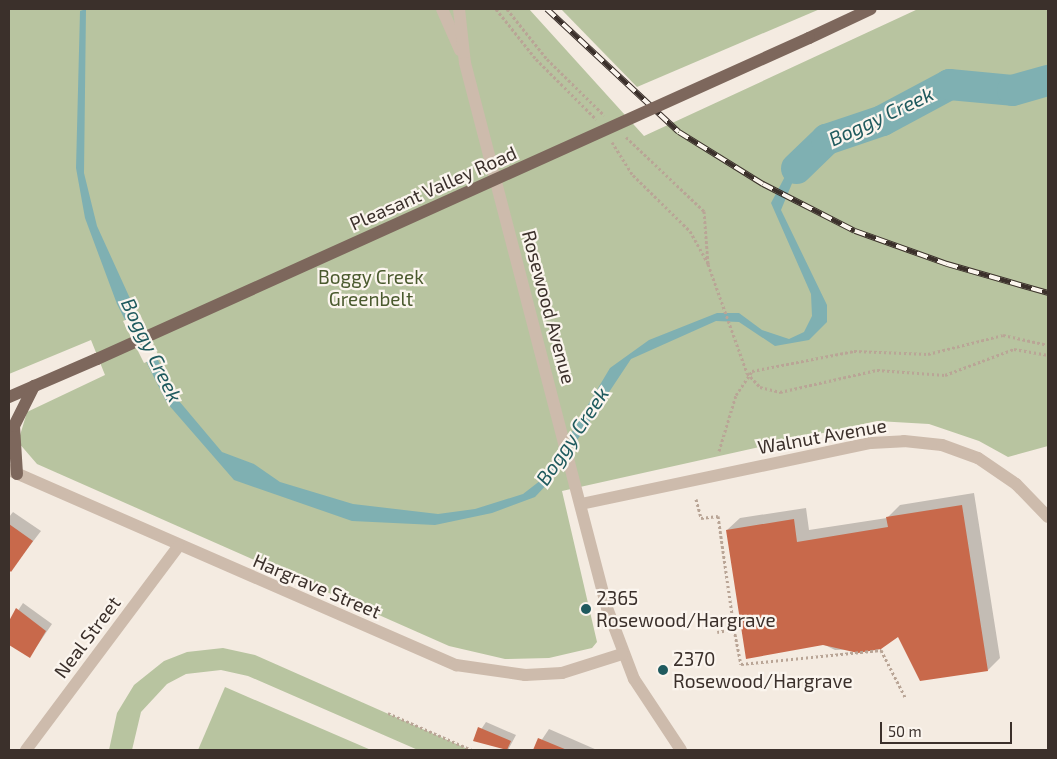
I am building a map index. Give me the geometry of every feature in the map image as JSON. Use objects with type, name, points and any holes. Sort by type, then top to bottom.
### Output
[{"type":"main road","name":"Pleasant Valley Road","points":[[9,398],[871,9]]},
{"type":"main road","points":[[13,472],[14,426],[34,386]]},
{"type":"street","name":"Rosewood Avenue","points":[[442,9],[465,63],[622,654],[679,750]]},
{"type":"street","name":"Rosewood Avenue","points":[[459,9],[465,63]]},
{"type":"street","name":"Walnut Avenue","points":[[581,504],[871,443],[904,441],[942,444],[978,458],[1016,484],[1048,517]]},
{"type":"street","name":"Hargrave Street","points":[[13,472],[178,547],[456,665],[488,673],[562,673],[622,654]]},
{"type":"street","name":"Neal Street","points":[[26,750],[178,547]]},
{"type":"path","points":[[507,9],[546,59],[609,120]]},
{"type":"path","points":[[623,133],[704,211],[708,264],[747,373],[760,387],[780,392],[877,370],[945,375],[1014,349],[1048,354]]},
{"type":"path","points":[[747,373],[854,351],[936,352],[1003,335],[1048,345]]},
{"type":"path","points":[[719,451],[730,409],[747,373]]},
{"type":"path","points":[[696,499],[701,518],[718,516],[734,629],[741,664],[881,650],[905,697]]},
{"type":"path","points":[[718,632],[734,629]]},
{"type":"path","points":[[388,713],[472,750]]},
{"type":"green space","name":"Boggy Creek Greenbelt","points":[[9,9],[529,9],[644,136],[918,9],[1048,9],[1048,446],[1008,457],[979,441],[929,424],[877,421],[562,491],[597,642],[592,648],[549,658],[505,659],[449,646],[37,464],[18,442],[27,412],[105,375],[91,340],[9,374]]},
{"type":"green space","points":[[561,9],[820,9],[637,87]]},
{"type":"green space","points":[[223,648],[255,655],[470,750],[418,750],[248,676],[221,670],[186,674],[167,684],[141,712],[132,750],[109,750],[117,713],[134,685],[164,661],[187,652]]},
{"type":"green space","points":[[225,687],[371,750],[198,750]]},
{"type":"water","points":[[86,9],[84,173],[97,226],[174,395],[222,452],[254,464],[280,482],[353,504],[438,514],[475,509],[523,494],[545,477],[610,368],[649,340],[717,313],[739,313],[762,330],[789,339],[804,332],[812,316],[811,294],[771,203],[790,167],[812,144],[826,139],[798,169],[781,210],[827,305],[827,322],[809,340],[775,346],[739,322],[716,321],[631,359],[550,481],[535,497],[492,513],[435,525],[352,521],[234,480],[167,403],[117,304],[85,218],[76,168],[80,11]]},
{"type":"pier","points":[[140,314],[159,357],[144,363],[123,321]]},
{"type":"building","points":[[962,505],[988,671],[920,681],[898,637],[881,649],[858,653],[823,645],[746,659],[726,530],[794,519],[797,542],[888,527],[886,517]]},
{"type":"building","points":[[9,524],[33,541],[11,572],[9,570]]},
{"type":"building","points":[[16,608],[46,631],[30,658],[9,645],[9,621]]},
{"type":"building","points":[[478,727],[511,741],[507,750],[473,741]]},
{"type":"building","points":[[538,738],[567,750],[533,750]]},
{"type":"waterway","name":"Boggy Creek","points":[[796,168],[826,139],[882,120],[949,84],[1012,90],[1048,80]]},
{"type":"railway","points":[[547,9],[679,132],[763,184],[855,231],[947,264],[1048,293]]},
{"type":"place","name":"2365 Rosewood/Hargrave","points":[[586,609]]},
{"type":"place","name":"2370 Rosewood/Hargrave","points":[[663,670]]}]
